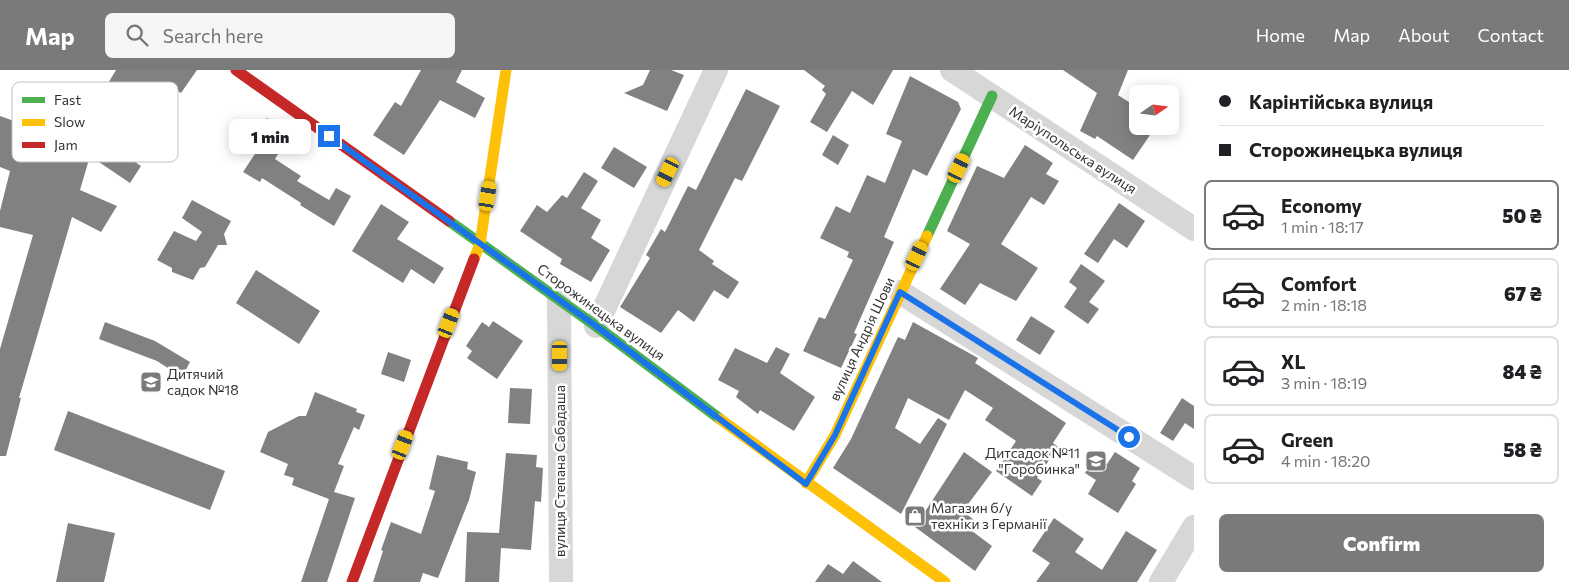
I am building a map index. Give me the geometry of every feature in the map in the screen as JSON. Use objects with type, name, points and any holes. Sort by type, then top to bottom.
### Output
[{"type":"street","name":"Сторожинецька вулиця","points":[[236,70],[596,326],[806,484],[944,582]]},
{"type":"street","points":[[352,582],[480,244],[506,70]]},
{"type":"street","points":[[596,326],[716,70]]},
{"type":"street","name":"Маріупольська вулиця","points":[[952,70],[1194,229]]},
{"type":"street","name":"вулиця Андрія Шови","points":[[806,484],[835,435],[992,96]]},
{"type":"street","points":[[900,292],[1194,478]]},
{"type":"street","name":"вулиця Степана Сабадаша","points":[[560,300],[561,582]]},
{"type":"street","points":[[1162,582],[1194,527]]},
{"type":"building","points":[[116,70],[197,70],[181,93],[178,91],[178,82],[109,82]]},
{"type":"building","points":[[421,70],[462,70],[456,82],[485,98],[475,118],[440,100],[404,155],[373,135],[395,102],[401,106]]},
{"type":"building","points":[[650,70],[671,70],[684,75],[667,111],[624,93],[643,85]]},
{"type":"building","points":[[804,70],[893,70],[873,105],[852,91],[827,132],[810,122],[826,94],[822,90],[825,86]]},
{"type":"building","points":[[1063,70],[1128,70],[1118,95],[1129,102],[1129,135],[1150,135],[1133,160],[1097,136],[1095,139],[1080,131],[1097,93]]},
{"type":"building","points":[[910,76],[958,102],[961,109],[927,176],[913,169],[884,237],[894,242],[854,333],[857,334],[841,368],[803,351],[819,317],[825,319],[853,260],[847,257],[849,252],[820,238],[836,206],[850,213],[867,175],[885,183],[902,141],[886,134]]},
{"type":"building","points":[[746,89],[780,106],[742,181],[735,178],[699,250],[714,261],[712,264],[739,282],[728,299],[714,290],[694,322],[678,310],[661,333],[620,307],[650,258],[646,255],[661,229],[665,232],[688,186],[696,190]]},
{"type":"building","points":[[0,116],[12,120],[12,162],[88,162],[80,190],[117,206],[101,232],[72,217],[19,398],[21,398],[6,456],[0,456],[0,349],[33,235],[0,227],[0,211],[10,171],[0,167]]},
{"type":"building","points":[[267,118],[291,133],[275,159],[301,176],[297,181],[329,200],[336,188],[351,196],[334,226],[262,178],[260,182],[243,172],[266,137],[258,132]]},
{"type":"building","points":[[833,135],[849,145],[838,165],[822,155]]},
{"type":"building","points":[[1025,145],[1053,163],[1046,174],[1059,181],[1044,205],[1031,197],[1001,244],[1038,268],[1016,301],[980,283],[965,305],[940,289],[970,244],[947,231],[977,166],[1004,178]]},
{"type":"building","points":[[614,147],[647,167],[634,188],[601,168]]},
{"type":"building","points":[[99,162],[135,162],[141,166],[130,183]]},
{"type":"building","points":[[584,172],[598,181],[581,208],[601,220],[591,238],[610,250],[591,282],[560,264],[562,259],[520,231],[537,205],[547,212],[562,195],[567,198]]},
{"type":"building","points":[[192,200],[231,221],[224,234],[227,245],[218,245],[205,267],[200,268],[193,280],[172,272],[172,268],[157,260],[174,231],[196,241],[202,232],[182,218]]},
{"type":"building","points":[[1119,203],[1145,221],[1127,248],[1114,239],[1098,263],[1084,254]]},
{"type":"building","points":[[381,204],[409,222],[397,239],[444,268],[434,284],[411,269],[403,283],[352,251]]},
{"type":"building","points":[[1081,264],[1105,281],[1089,302],[1099,309],[1088,324],[1064,307],[1077,288],[1069,282]]},
{"type":"building","points":[[256,270],[320,311],[299,344],[236,303]]},
{"type":"building","points":[[1031,316],[1055,331],[1040,355],[1016,340]]},
{"type":"building","points":[[493,321],[523,341],[497,379],[467,358],[472,351],[466,346],[482,322],[489,327]]},
{"type":"building","points":[[105,322],[155,341],[190,362],[182,377],[157,361],[99,339]]},
{"type":"building","points":[[913,322],[978,358],[975,363],[1066,423],[1053,443],[1058,447],[1037,478],[1042,481],[1032,496],[996,471],[1016,441],[985,420],[993,408],[965,390],[949,420],[908,398],[895,428],[920,444],[938,418],[947,424],[901,514],[833,468],[851,439],[898,337],[905,340]]},
{"type":"building","points":[[776,347],[790,354],[780,373],[815,397],[794,431],[760,410],[758,414],[736,397],[739,391],[718,380],[735,348],[767,363]]},
{"type":"building","points":[[388,352],[411,360],[404,382],[381,374]]},
{"type":"building","points":[[510,388],[532,389],[530,424],[508,423]]},
{"type":"building","points":[[315,392],[357,409],[356,412],[365,415],[359,430],[354,427],[338,464],[344,466],[334,492],[355,498],[327,582],[301,582],[329,499],[292,485],[294,478],[284,475],[288,464],[260,452],[268,432],[299,416],[306,416]]},
{"type":"building","points":[[1182,398],[1194,406],[1194,429],[1185,423],[1173,441],[1160,433]]},
{"type":"building","points":[[68,411],[225,471],[210,510],[54,450]]},
{"type":"building","points":[[964,452],[992,472],[963,511],[974,520],[968,528],[992,546],[975,571],[915,527]]},
{"type":"building","points":[[1115,452],[1140,468],[1132,481],[1136,484],[1118,513],[1088,494],[1096,480],[1085,473],[1096,457],[1107,464]]},
{"type":"building","points":[[506,453],[537,455],[536,467],[543,468],[541,502],[535,501],[531,550],[501,548],[499,582],[465,582],[467,532],[499,533]]},
{"type":"building","points":[[437,455],[468,462],[467,469],[476,472],[469,500],[438,578],[423,573],[420,582],[373,582],[383,551],[381,550],[391,522],[421,534],[435,491],[429,489]]},
{"type":"building","points":[[1054,518],[1084,539],[1075,552],[1102,570],[1126,531],[1157,550],[1137,582],[1036,582],[1050,563],[1032,551]]},
{"type":"building","points":[[68,523],[115,533],[104,582],[56,582]]},
{"type":"building","points":[[853,561],[882,582],[815,582],[828,564],[843,574]]},
{"type":"traffic: fast","points":[[927,236],[992,96]]},
{"type":"traffic: fast","points":[[449,221],[596,326],[720,419]]},
{"type":"traffic: slow","points":[[474,259],[480,244],[506,70]]},
{"type":"traffic: slow","points":[[806,483],[835,435],[927,236]]},
{"type":"traffic: slow","points":[[720,419],[945,582]]},
{"type":"traffic: jam","points":[[236,70],[449,221]]},
{"type":"traffic: jam","points":[[352,582],[474,259]]},
{"type":"place","name":"Дитячий садок №18","points":[[151,382]]},
{"type":"place","name":"Дитсадок №11 \"Горобинка\"","points":[[1096,461]]},
{"type":"place","name":"Магазин б/у техніки з Германії","points":[[915,516]]},
{"type":"route","points":[[329,136],[596,326],[806,484],[835,435],[900,292],[1129,437]]}]
